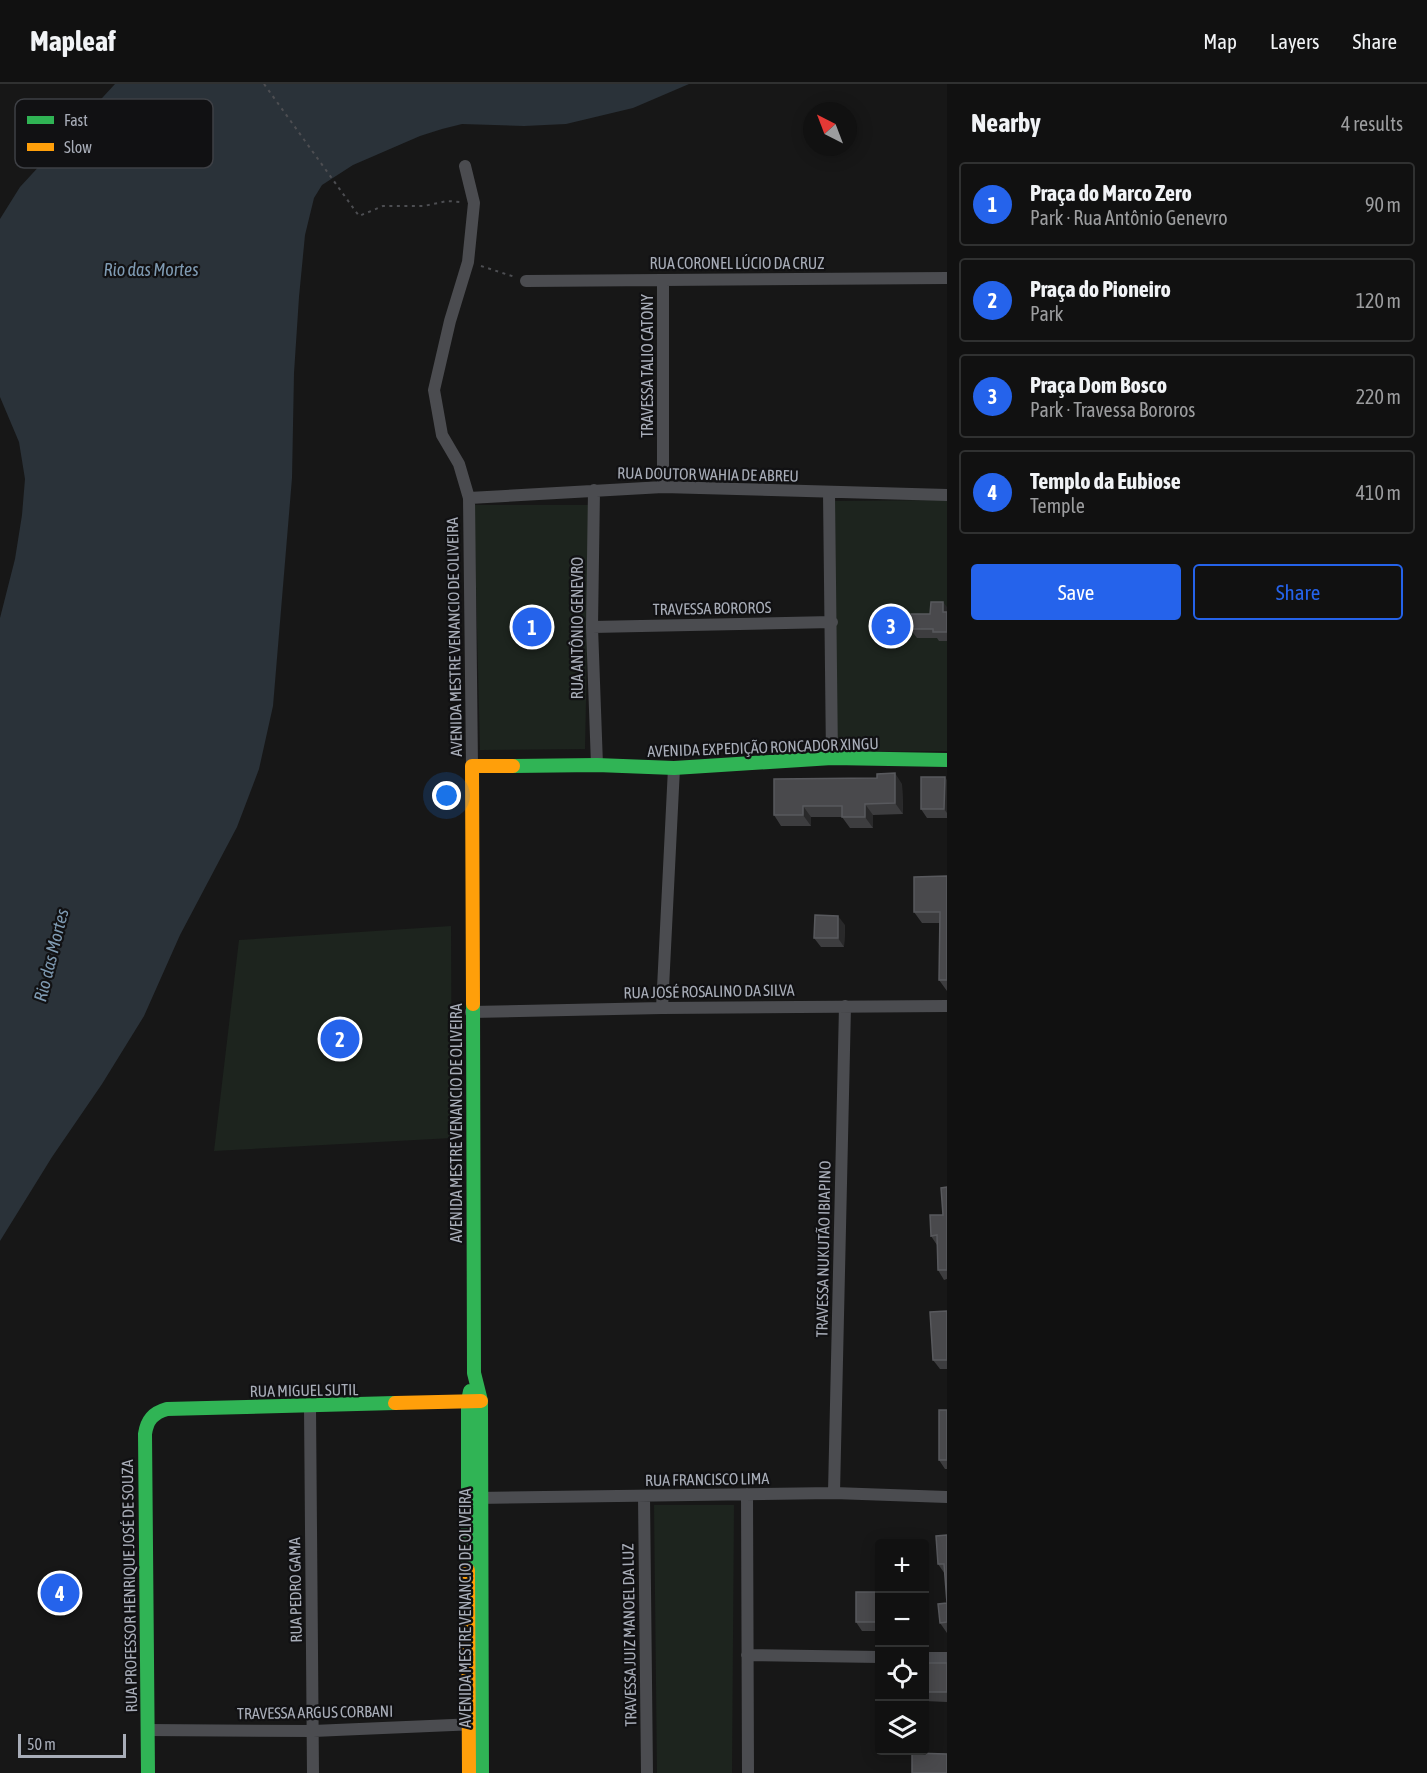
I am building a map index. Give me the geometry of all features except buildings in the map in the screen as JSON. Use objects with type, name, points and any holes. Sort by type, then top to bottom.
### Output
[{"type":"street","name":"AVENIDA MESTRE VENANCIO DE OLIVEIRA","points":[[465,166],[474,203],[468,262],[450,321],[434,390],[442,435],[459,464],[469,498],[476,1724],[482,1773]]},
{"type":"street","name":"RUA CORONEL LÚCIO DA CRUZ","points":[[526,281],[947,278]]},
{"type":"street","name":"TRAVESSA TALIO CATONY","points":[[663,280],[663,487]]},
{"type":"street","name":"RUA DOUTOR WAHIA DE ABREU","points":[[469,498],[663,487],[947,495]]},
{"type":"street","name":"RUA ANTÔNIO GENEVRO","points":[[594,490],[592,627],[597,765]]},
{"type":"street","points":[[829,493],[832,758]]},
{"type":"street","name":"TRAVESSA BOROROS","points":[[592,627],[832,622]]},
{"type":"street","name":"AVENIDA EXPEDIÇÃO RONCADOR XINGU","points":[[472,766],[597,765],[674,768],[832,758],[947,760]]},
{"type":"street","points":[[662,1008],[674,768]]},
{"type":"street","name":"TRAVESSA NUKUTÃO IBIAPINO","points":[[834,1493],[845,1006]]},
{"type":"street","name":"RUA JOSÉ ROSALINO DA SILVA","points":[[471,1011],[947,1006]]},
{"type":"street","name":"RUA MIGUEL SUTIL","points":[[145,1434],[146,1423],[151,1416],[157,1411],[167,1409],[474,1401]]},
{"type":"street","name":"RUA PEDRO GAMA","points":[[310,1407],[313,1773]]},
{"type":"street","name":"RUA PROFESSOR HENRIQUE JOSÉ DE SOUZA","points":[[145,1434],[148,1773]]},
{"type":"street","name":"RUA FRANCISCO LIMA","points":[[475,1498],[834,1493],[947,1497]]},
{"type":"street","points":[[747,1494],[748,1773]]},
{"type":"street","name":"TRAVESSA JUIZ MANOEL DA LUZ","points":[[644,1496],[647,1773]]},
{"type":"street","points":[[747,1654],[875,1657]]},
{"type":"street","points":[[929,1658],[947,1658]]},
{"type":"street","name":"AVENIDA MESTRE VENANCIO DE OLIVEIRA","points":[[469,1773],[476,1724]]},
{"type":"street","name":"TRAVESSA ARGUS CORBANI","points":[[147,1730],[313,1731],[476,1724]]},
{"type":"path","points":[[264,84],[359,216],[383,206],[424,206],[447,201],[474,203]]},
{"type":"path","points":[[468,262],[526,281]]},
{"type":"shaded area","points":[[947,500],[947,751],[836,752],[835,501]]},
{"type":"shaded area","points":[[474,505],[590,505],[585,749],[480,750]]},
{"type":"shaded area","points":[[451,926],[452,1138],[214,1151],[239,940]]},
{"type":"shaded area","points":[[654,1505],[734,1505],[732,1773],[657,1773]]},
{"type":"water","name":"Rio das Mortes","points":[[115,84],[689,84],[633,108],[566,124],[524,126],[462,124],[442,129],[353,165],[322,185],[314,198],[305,235],[299,297],[294,373],[292,478],[273,706],[259,769],[237,827],[180,935],[144,1016],[0,1241],[0,618],[15,559],[25,479],[19,442],[0,397],[0,219],[20,187],[38,168],[213,168],[213,99],[101,99]]},
{"type":"traffic: fast","points":[[513,766],[597,765],[674,768],[832,758],[947,760]]},
{"type":"traffic: fast","points":[[473,1004],[474,1373],[481,1401],[482,1773]]},
{"type":"traffic: fast","points":[[468,1570],[468,1401],[470,1391]]},
{"type":"traffic: fast","points":[[148,1773],[145,1434],[149,1421],[154,1415],[167,1409],[395,1403]]},
{"type":"traffic: slow","points":[[473,1004],[472,766],[513,766]]},
{"type":"traffic: slow","points":[[395,1403],[481,1401]]},
{"type":"traffic: slow","points":[[468,1570],[469,1773]]},
{"type":"place","name":"Praça Dom Bosco","points":[[891,626]]},
{"type":"place","name":"Praça do Marco Zero","points":[[532,627]]},
{"type":"place","name":"Praça do Pioneiro","points":[[340,1039]]},
{"type":"place","name":"Templo da Eubiose","points":[[60,1593]]}]
